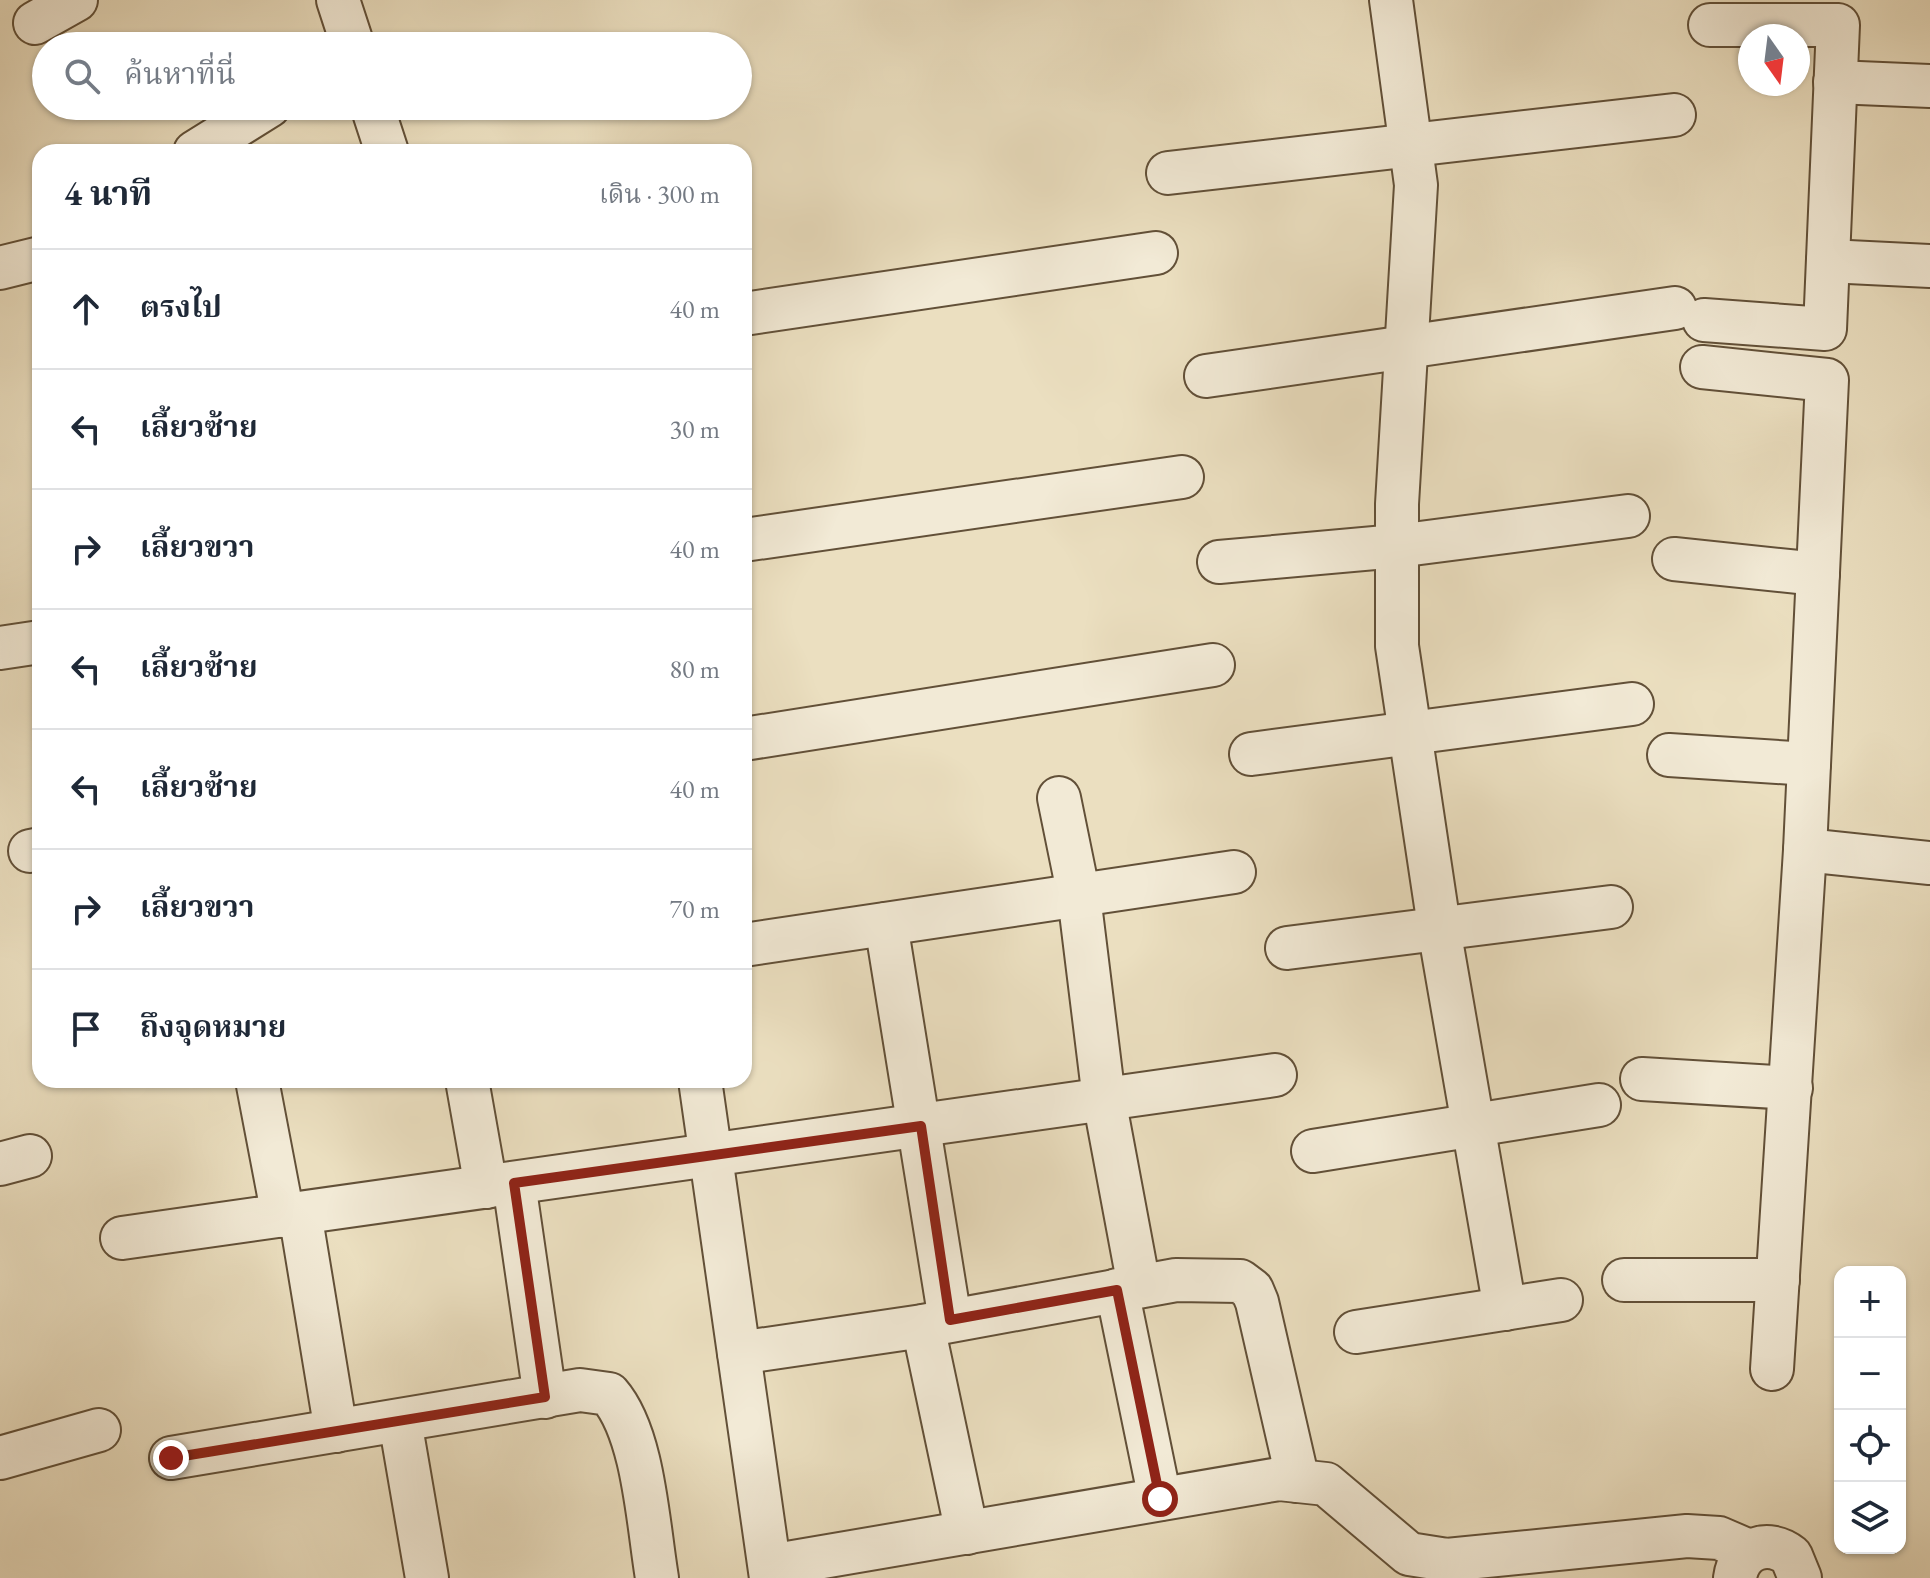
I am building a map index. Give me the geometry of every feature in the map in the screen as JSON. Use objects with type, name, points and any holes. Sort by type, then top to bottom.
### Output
[{"type":"street","points":[[35,23],[76,0]]},
{"type":"street","points":[[338,0],[348,32]]},
{"type":"street","points":[[1391,0],[1416,185],[1397,546],[1397,646],[1440,930],[1505,1309]]},
{"type":"street","points":[[1206,376],[1407,344],[1690,314],[1825,329],[1838,25],[1710,25]]},
{"type":"street","points":[[1835,82],[1930,86]]},
{"type":"street","points":[[1168,173],[1674,115]]},
{"type":"street","points":[[208,144],[246,120]]},
{"type":"street","points":[[377,120],[384,144]]},
{"type":"street","points":[[752,313],[1156,253]]},
{"type":"street","points":[[0,268],[32,260]]},
{"type":"street","points":[[1828,261],[1930,266]]},
{"type":"street","points":[[1702,367],[1827,380],[1805,850],[1772,1369]]},
{"type":"street","points":[[752,539],[1182,477]]},
{"type":"street","points":[[1219,562],[1397,546],[1628,516]]},
{"type":"street","points":[[1674,559],[1818,574]]},
{"type":"street","points":[[0,648],[32,643]]},
{"type":"street","points":[[752,738],[1213,665]]},
{"type":"street","points":[[1251,754],[1632,704]]},
{"type":"street","points":[[1669,755],[1809,764]]},
{"type":"street","points":[[1059,798],[1079,896],[1128,1288],[1160,1499]]},
{"type":"street","points":[[1805,850],[1930,863]]},
{"type":"street","points":[[752,944],[1234,872]]},
{"type":"street","points":[[1287,948],[1611,907]]},
{"type":"street","points":[[886,924],[921,1126],[937,1323],[967,1533]]},
{"type":"street","points":[[122,1238],[1275,1075]]},
{"type":"street","points":[[1642,1079],[1791,1088]]},
{"type":"street","points":[[259,1088],[292,1214],[336,1431]]},
{"type":"street","points":[[470,1088],[500,1185],[545,1397]]},
{"type":"street","points":[[701,1088],[771,1572],[967,1533],[1279,1479],[1326,1484],[1409,1554],[1447,1560],[1687,1536],[1719,1538],[1742,1564],[1760,1547],[1782,1549],[1797,1566],[1800,1578]]},
{"type":"street","points":[[1313,1151],[1599,1105]]},
{"type":"street","points":[[739,1353],[937,1323],[1176,1280],[1240,1281],[1252,1290],[1271,1356],[1298,1481]]},
{"type":"street","points":[[1624,1280],[1778,1280]]},
{"type":"street","points":[[1356,1332],[1561,1300]]},
{"type":"street","points":[[171,1458],[580,1390],[609,1394],[621,1409],[637,1461],[657,1578]]},
{"type":"street","points":[[400,1421],[427,1578]]},
{"type":"street","points":[[0,1458],[99,1430]]},
{"type":"route","points":[[171,1458],[545,1397],[514,1183],[921,1126],[950,1320],[1117,1290],[1160,1499]]}]
